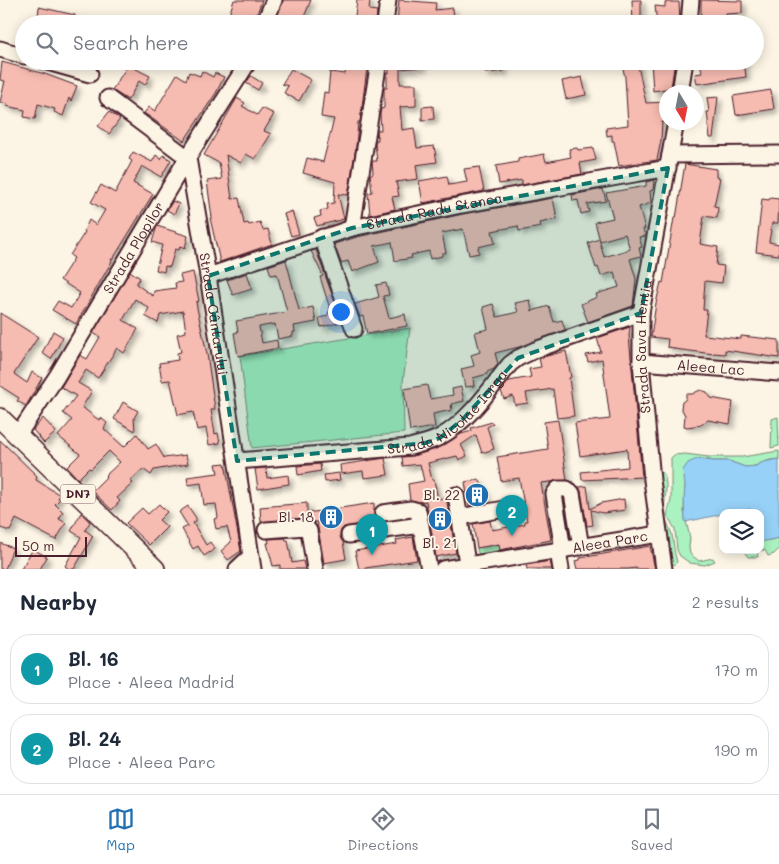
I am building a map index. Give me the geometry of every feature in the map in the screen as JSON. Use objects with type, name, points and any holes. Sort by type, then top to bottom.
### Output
[{"type":"main road","name":"DN7","points":[[0,418],[155,569]]},
{"type":"street","points":[[268,15],[274,0]]},
{"type":"street","points":[[386,15],[388,0]]},
{"type":"street","points":[[690,15],[691,0]]},
{"type":"street","points":[[0,49],[15,53]]},
{"type":"street","points":[[76,70],[90,74]]},
{"type":"street","name":"Strada Plopilor","points":[[18,435],[57,376],[243,70]]},
{"type":"street","points":[[352,228],[377,70]]},
{"type":"street","points":[[681,85],[684,70]]},
{"type":"street","points":[[108,98],[188,158]]},
{"type":"street","name":"Strada Sava Henția","points":[[666,569],[653,537],[641,362],[641,314],[675,130]]},
{"type":"street","points":[[669,162],[779,154]]},
{"type":"street","name":"Strada Cântarului","points":[[188,158],[252,562]]},
{"type":"street","name":"Strada Radu Stanca","points":[[208,276],[352,228],[669,162]]},
{"type":"street","points":[[322,237],[354,329]]},
{"type":"street","name":"Strada Nicolae Iorga","points":[[237,461],[403,447],[440,438],[462,419],[510,364],[518,358],[641,314]]},
{"type":"street","name":"Aleea Lac","points":[[641,362],[779,373]]},
{"type":"street","points":[[561,569],[554,494],[558,490],[567,489],[572,493],[581,547]]},
{"type":"street","points":[[456,496],[468,567]]},
{"type":"street","points":[[460,517],[510,508]]},
{"type":"street","points":[[383,513],[415,510],[420,514],[429,569]]},
{"type":"street","points":[[349,535],[421,525]]},
{"type":"street","points":[[266,530],[306,527],[309,530],[315,569]]},
{"type":"street","name":"Aleea Parc","points":[[443,569],[468,567],[560,550],[653,537]]},
{"type":"street","points":[[237,569],[252,562]]},
{"type":"highlighted area","points":[[668,168],[641,313],[518,358],[463,419],[440,438],[425,443],[237,461],[208,276],[352,228]]},
{"type":"green space","points":[[410,328],[403,382],[404,433],[252,448],[240,356]]},
{"type":"green space","points":[[778,417],[779,446],[771,448],[772,419]]},
{"type":"green space","points":[[779,451],[779,459],[770,460],[752,467],[745,467],[729,461],[703,459],[685,485],[684,512],[690,538],[690,554],[699,561],[713,558],[715,561],[705,565],[690,563],[680,556],[677,550],[675,529],[667,515],[671,500],[671,458],[674,455],[685,454],[709,457],[742,457]]},
{"type":"green space","points":[[658,473],[664,474],[666,484],[665,516],[672,535],[677,562],[669,566]]},
{"type":"green space","points":[[779,538],[779,549],[774,554],[768,556],[764,550],[764,541]]},
{"type":"green space","points":[[499,544],[500,551],[480,555],[478,553],[477,548]]},
{"type":"green space","points":[[746,554],[758,554],[758,557],[748,557]]},
{"type":"water","points":[[697,459],[729,461],[745,467],[756,466],[763,462],[779,459],[779,538],[764,541],[764,509],[719,509],[719,515],[685,522],[683,470],[688,463]]},
{"type":"building","points":[[234,0],[262,0],[257,14],[229,15]]},
{"type":"building","points":[[283,0],[311,0],[305,15],[278,15]]},
{"type":"building","points":[[357,0],[370,0],[369,10],[377,11],[377,15],[355,15]]},
{"type":"building","points":[[399,0],[436,3],[435,10],[453,8],[454,15],[398,15]]},
{"type":"building","points":[[632,0],[641,0],[641,15],[633,15]]},
{"type":"building","points":[[701,0],[742,1],[742,13],[701,15]]},
{"type":"building","points":[[665,2],[679,2],[680,15],[656,15],[655,6],[665,7]]},
{"type":"building","points":[[39,7],[75,15],[38,15]]},
{"type":"building","points":[[2,62],[15,66],[15,70],[31,70],[77,86],[71,101],[69,98],[63,116],[54,112],[55,109],[38,104],[35,119],[24,117],[25,110],[6,106],[7,104],[0,102],[5,81],[0,80]]},
{"type":"building","points":[[125,70],[138,70],[150,76],[145,85],[139,81],[128,100],[112,90]]},
{"type":"building","points":[[290,70],[311,80],[299,101],[284,93],[288,86],[282,84]]},
{"type":"building","points":[[346,70],[367,70],[348,195],[338,194],[344,219],[317,226],[314,218],[321,216],[320,211],[328,209],[327,204],[334,203],[335,182],[303,173],[307,158],[323,162],[334,119],[321,117],[324,92],[328,93],[330,72],[345,74]]},
{"type":"building","points":[[389,70],[400,70],[400,84],[416,84],[416,106],[400,107],[402,130],[414,128],[417,148],[434,146],[437,162],[416,165],[418,179],[396,182],[399,196],[392,197],[395,209],[370,215],[368,193],[372,192],[370,175],[373,173],[372,161],[377,161],[375,144],[376,140],[378,140],[377,130],[381,130],[380,114],[381,109],[384,108],[384,88],[387,88],[387,73],[389,73]]},
{"type":"building","points":[[485,70],[504,70],[504,71],[485,73]]},
{"type":"building","points":[[623,70],[639,70],[646,103],[659,102],[659,130],[662,130],[657,160],[619,166],[612,135],[607,136],[606,128],[628,125]]},
{"type":"building","points":[[652,70],[674,70],[671,85],[659,85],[659,90],[653,91]]},
{"type":"building","points":[[702,70],[745,70],[746,77],[697,84],[695,74],[702,73]]},
{"type":"building","points":[[202,71],[213,77],[215,73],[224,77],[216,93],[184,141],[144,113],[149,107],[155,111],[177,74],[186,80],[189,72],[200,76]]},
{"type":"building","points":[[251,76],[262,83],[258,90],[246,83]]},
{"type":"building","points":[[582,77],[586,95],[566,99],[562,81]]},
{"type":"building","points":[[771,90],[774,109],[736,115],[733,96]]},
{"type":"building","points":[[718,97],[713,138],[710,138],[707,98]]},
{"type":"building","points":[[237,98],[245,103],[242,106],[257,115],[262,108],[274,114],[264,131],[271,134],[255,159],[246,154],[241,163],[226,155],[232,199],[239,198],[244,224],[248,223],[249,225],[260,222],[263,230],[268,229],[272,244],[220,262],[210,218],[212,218],[207,181],[222,179],[219,163],[204,155]]},
{"type":"building","points":[[433,106],[434,119],[422,120],[422,107]]},
{"type":"building","points":[[109,112],[120,119],[109,134],[98,126]]},
{"type":"building","points":[[577,148],[578,150],[593,148],[596,160],[580,163],[582,174],[522,185],[522,180],[499,184],[496,166],[544,154],[546,162],[571,157],[569,149]]},
{"type":"building","points":[[133,152],[152,162],[156,155],[161,159],[163,155],[171,160],[161,177],[142,166],[133,183],[153,194],[113,259],[111,259],[112,261],[76,324],[52,310],[58,301],[71,308],[80,293],[60,280],[74,258],[70,255],[85,232],[89,220],[96,225],[105,210],[91,202],[101,185],[115,193],[132,161],[129,159]]},
{"type":"building","points":[[685,164],[716,169],[716,177],[720,178],[714,206],[718,207],[717,218],[704,216],[700,244],[718,247],[716,265],[724,266],[722,283],[705,281],[703,310],[707,310],[704,335],[741,339],[741,336],[779,340],[779,358],[725,350],[725,354],[714,354],[674,349],[667,347],[668,339],[651,337],[656,303],[661,282],[663,283]]},
{"type":"building","points":[[479,167],[484,191],[423,203],[419,181],[447,176],[449,185],[467,182],[464,169]]},
{"type":"building","points":[[654,180],[653,190],[650,191],[651,203],[639,207],[645,229],[643,229],[645,236],[639,237],[642,247],[639,248],[641,256],[630,259],[636,279],[633,306],[588,322],[581,304],[597,297],[596,294],[619,287],[614,272],[601,276],[598,267],[596,268],[588,243],[599,239],[604,257],[630,249],[625,234],[600,241],[595,222],[613,218],[606,193],[646,186],[646,182]]},
{"type":"building","points":[[603,189],[606,201],[587,204],[589,212],[581,214],[578,200],[573,201],[572,195]]},
{"type":"building","points":[[553,198],[557,219],[540,223],[541,227],[519,231],[518,226],[492,231],[495,243],[478,247],[479,253],[469,255],[463,229],[442,233],[446,253],[442,253],[442,256],[430,259],[429,251],[411,255],[412,258],[395,261],[392,242],[374,246],[379,262],[352,272],[348,261],[341,263],[334,244],[357,237],[463,214]]},
{"type":"building","points":[[770,198],[779,199],[778,223],[772,223],[769,242],[779,244],[779,255],[756,252],[762,199],[769,200]]},
{"type":"building","points":[[173,201],[179,204],[174,214],[167,210]]},
{"type":"building","points":[[292,211],[299,234],[291,236],[284,214]]},
{"type":"building","points":[[157,226],[188,236],[185,248],[180,246],[179,250],[175,249],[170,267],[165,266],[164,272],[156,270],[162,245],[152,242]]},
{"type":"building","points":[[316,250],[342,322],[321,327],[319,318],[327,316],[330,309],[320,277],[323,276],[311,251]]},
{"type":"building","points":[[286,260],[299,310],[313,307],[316,322],[294,326],[295,332],[293,332],[293,336],[278,339],[275,324],[259,327],[262,343],[277,340],[278,348],[238,356],[234,333],[238,332],[236,321],[287,312],[277,274],[271,275],[268,266]]},
{"type":"building","points":[[130,271],[140,278],[136,284],[153,296],[154,291],[176,288],[175,283],[182,282],[180,275],[193,272],[199,301],[196,302],[207,354],[215,409],[211,410],[215,434],[218,433],[220,443],[209,445],[206,428],[197,430],[193,412],[178,415],[170,380],[162,381],[159,363],[178,360],[177,353],[181,352],[177,334],[186,332],[183,311],[160,315],[158,323],[145,316],[149,308],[135,299],[123,320],[138,329],[124,353],[117,348],[98,378],[86,370],[78,383],[92,391],[82,407],[96,418],[100,420],[101,418],[107,423],[104,429],[124,447],[137,434],[148,449],[156,444],[164,458],[186,455],[188,464],[154,470],[151,475],[143,469],[130,481],[133,483],[117,498],[120,501],[112,510],[92,491],[120,462],[109,451],[78,479],[67,467],[80,454],[58,436],[72,420],[63,413],[76,396],[61,387],[80,355],[87,359],[100,337],[93,333]]},
{"type":"building","points":[[247,273],[252,289],[233,295],[227,280]]},
{"type":"building","points":[[386,283],[389,295],[383,296],[389,318],[405,314],[407,326],[367,334],[363,316],[360,317],[355,304],[379,297],[376,285]]},
{"type":"building","points":[[530,300],[532,311],[549,306],[554,322],[562,320],[565,330],[519,347],[495,353],[498,364],[494,369],[487,372],[487,374],[473,378],[474,386],[465,387],[461,369],[474,366],[471,355],[480,352],[475,332],[488,329],[483,307],[493,304],[497,317],[518,312],[515,303]]},
{"type":"building","points":[[0,313],[38,337],[14,374],[27,383],[32,372],[42,378],[26,406],[17,401],[19,398],[0,386]]},
{"type":"building","points":[[630,327],[629,336],[642,477],[582,480],[581,472],[628,467],[627,449],[580,456],[575,423],[610,419],[602,359],[588,362],[586,355],[601,352],[597,338]]},
{"type":"building","points":[[53,331],[63,337],[51,359],[42,353]]},
{"type":"building","points":[[566,351],[571,377],[569,378],[574,416],[557,418],[553,389],[526,393],[528,403],[515,405],[513,396],[504,399],[501,391],[509,381],[531,377],[529,369],[541,367],[539,358]]},
{"type":"building","points":[[427,385],[430,399],[453,395],[452,389],[461,387],[464,401],[451,404],[452,410],[433,414],[435,427],[410,431],[404,389]]},
{"type":"building","points":[[700,390],[707,392],[711,398],[733,402],[730,424],[708,420],[701,425],[684,426],[685,415],[681,408],[682,402],[686,399],[686,394],[692,394]]},
{"type":"building","points":[[123,402],[138,411],[134,418],[135,431],[114,419]]},
{"type":"building","points":[[43,418],[56,432],[44,443],[33,430]]},
{"type":"building","points":[[558,420],[567,480],[541,483],[551,540],[500,550],[499,544],[477,548],[473,524],[490,521],[492,530],[525,524],[524,521],[527,521],[519,478],[501,481],[497,457],[548,449],[544,422]]},
{"type":"building","points":[[492,422],[493,424],[487,427],[494,449],[482,453],[476,435],[461,445],[467,456],[459,460],[457,456],[428,463],[438,499],[446,497],[456,553],[436,557],[426,501],[410,500],[408,484],[424,481],[420,464],[403,466],[402,457],[413,456],[436,449],[461,434],[472,431],[471,428]]},
{"type":"building","points":[[0,440],[37,476],[36,480],[60,495],[58,498],[60,499],[55,504],[63,512],[59,519],[66,523],[56,540],[16,519],[10,531],[0,528]]},
{"type":"building","points":[[385,458],[388,475],[364,478],[363,471],[341,474],[340,465]]},
{"type":"building","points":[[225,463],[241,551],[228,560],[221,551],[231,542],[227,527],[216,529],[214,519],[218,518],[216,504],[204,505],[201,483],[188,485],[187,477],[218,473],[216,464]]},
{"type":"building","points":[[320,464],[321,471],[298,475],[297,466]]},
{"type":"building","points":[[266,468],[267,478],[288,475],[289,484],[258,489],[255,469]]},
{"type":"building","points":[[339,473],[340,480],[325,482],[324,475]]},
{"type":"building","name":"Bl. 22","points":[[479,479],[488,502],[469,506],[465,482]]},
{"type":"building","points":[[587,486],[590,509],[601,503],[624,499],[625,510],[603,513],[591,510],[593,525],[587,526],[579,487]]},
{"type":"building","points":[[307,503],[307,513],[374,503],[374,515],[377,522],[344,527],[341,530],[340,536],[346,559],[324,563],[317,522],[305,518],[261,522],[260,507]]},
{"type":"building","points":[[159,504],[167,512],[159,520],[167,527],[149,545],[126,523],[142,508],[148,514]]},
{"type":"building","points":[[188,506],[196,518],[196,521],[193,523],[206,545],[210,542],[215,549],[204,556],[198,546],[193,549],[182,529],[188,526],[179,512]]},
{"type":"building","points":[[81,513],[90,522],[85,530],[93,536],[74,569],[69,569],[65,566],[81,537],[71,531]]},
{"type":"building","points":[[413,537],[417,560],[359,569],[355,551],[397,544],[396,540]]},
{"type":"building","points":[[285,538],[288,540],[292,563],[303,561],[305,569],[280,569],[280,565],[273,566],[267,543],[269,543],[268,539]]},
{"type":"building","points":[[0,543],[13,548],[5,569],[0,569]]},
{"type":"building","points":[[650,546],[655,569],[577,569],[575,561],[580,560],[580,558]]},
{"type":"building","points":[[33,549],[47,557],[40,569],[21,569]]},
{"type":"building","points":[[550,561],[552,569],[527,569],[526,565]]},
{"type":"place","name":"Bl. 22","points":[[477,495]]},
{"type":"place","name":"Bl. 18","points":[[331,517]]},
{"type":"place","name":"Bl. 21","points":[[440,519]]},
{"type":"place","name":"Bl. 24","points":[[512,536]]},
{"type":"place","name":"Bl. 16","points":[[372,555]]}]
